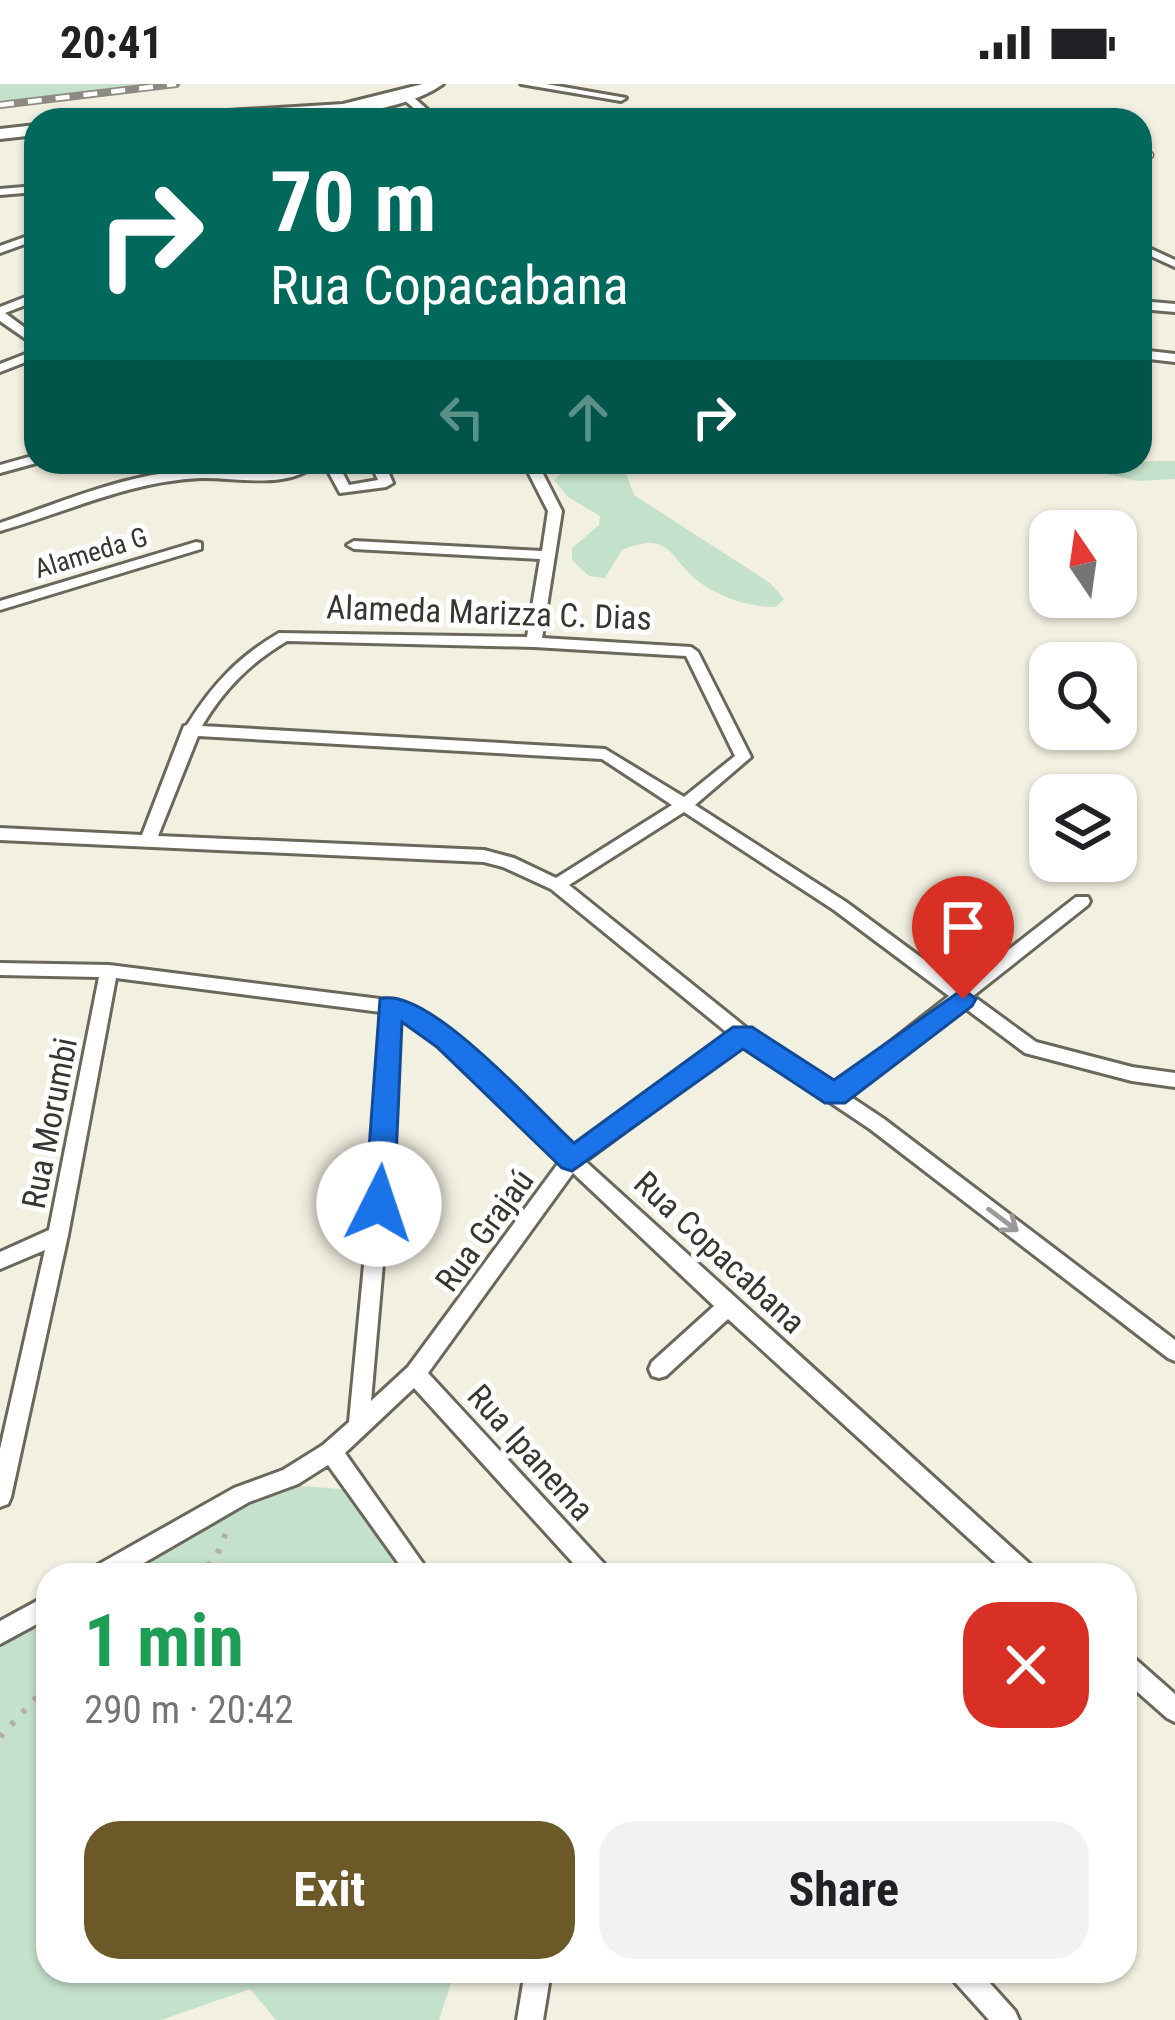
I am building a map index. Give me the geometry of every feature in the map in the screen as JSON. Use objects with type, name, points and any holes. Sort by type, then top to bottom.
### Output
[{"type":"main road","points":[[317,108],[406,97],[436,84]]},
{"type":"street","points":[[526,84],[621,98]]},
{"type":"street","points":[[406,97],[419,108]]},
{"type":"street","points":[[0,527],[172,476],[252,474]]},
{"type":"street","points":[[336,474],[345,490],[354,492],[386,483],[382,474]]},
{"type":"street","points":[[533,642],[555,511],[536,474]]},
{"type":"street","points":[[353,545],[548,555]]},
{"type":"street","name":"Alameda G","points":[[0,606],[196,546]]},
{"type":"street","name":"Alameda Marizza C. Dias","points":[[189,730],[220,686],[284,636],[533,642],[691,652],[743,748],[743,757],[687,803]]},
{"type":"street","points":[[148,842],[189,730],[588,750],[605,754],[687,803],[840,906],[1030,1048],[1113,1070],[1175,1079]]},
{"type":"street","points":[[557,885],[687,803]]},
{"type":"street","points":[[0,834],[484,856],[508,862],[557,885],[743,1035],[910,1149],[1175,1352]]},
{"type":"street","points":[[835,1095],[1082,901]]},
{"type":"street","name":"Rua Copacabana","points":[[0,969],[110,971],[405,1011],[446,1040],[728,1306],[1012,1563]]},
{"type":"street","name":"Rua Morumbi","points":[[0,1497],[110,971]]},
{"type":"street","points":[[359,1423],[383,1160],[389,1006]]},
{"type":"street","name":"Rua Grajaú","points":[[123,1563],[242,1495],[290,1477],[331,1452],[415,1374],[572,1160],[743,1035]]},
{"type":"street","points":[[0,1261],[58,1235]]},
{"type":"street","points":[[659,1369],[728,1306]]},
{"type":"street","name":"Rua Ipanema","points":[[415,1374],[588,1563]]},
{"type":"street","points":[[331,1452],[411,1563]]},
{"type":"street","points":[[0,1634],[36,1613]]},
{"type":"street","points":[[1137,1676],[1175,1710]]},
{"type":"street","points":[[530,2020],[536,1983]]},
{"type":"street","points":[[973,1983],[1006,2020]]},
{"type":"path","points":[[0,104],[166,84]]},
{"type":"path","points":[[210,1563],[242,1495]]},
{"type":"path","points":[[0,1737],[36,1698]]},
{"type":"green space","points":[[0,84],[159,84],[0,102]]},
{"type":"green space","points":[[1152,461],[1175,461],[1175,479],[1137,481],[1106,474],[1152,474]]},
{"type":"green space","points":[[561,474],[626,474],[634,495],[770,583],[784,599],[776,607],[728,598],[702,584],[661,545],[651,543],[622,550],[605,578],[589,576],[572,560],[572,548],[599,525],[600,516],[568,497],[554,480]]},
{"type":"green space","points":[[289,1485],[352,1490],[408,1563],[140,1563],[248,1500]]},
{"type":"green space","points":[[36,1623],[36,1983],[451,1983],[439,2020],[276,2020],[250,1989],[161,2020],[0,2020],[0,1644]]},
{"type":"railway","points":[[0,105],[176,84]]},
{"type":"route","points":[[379,1204],[389,1006],[405,1011],[446,1040],[572,1160],[743,1035],[835,1095],[963,999]]}]
